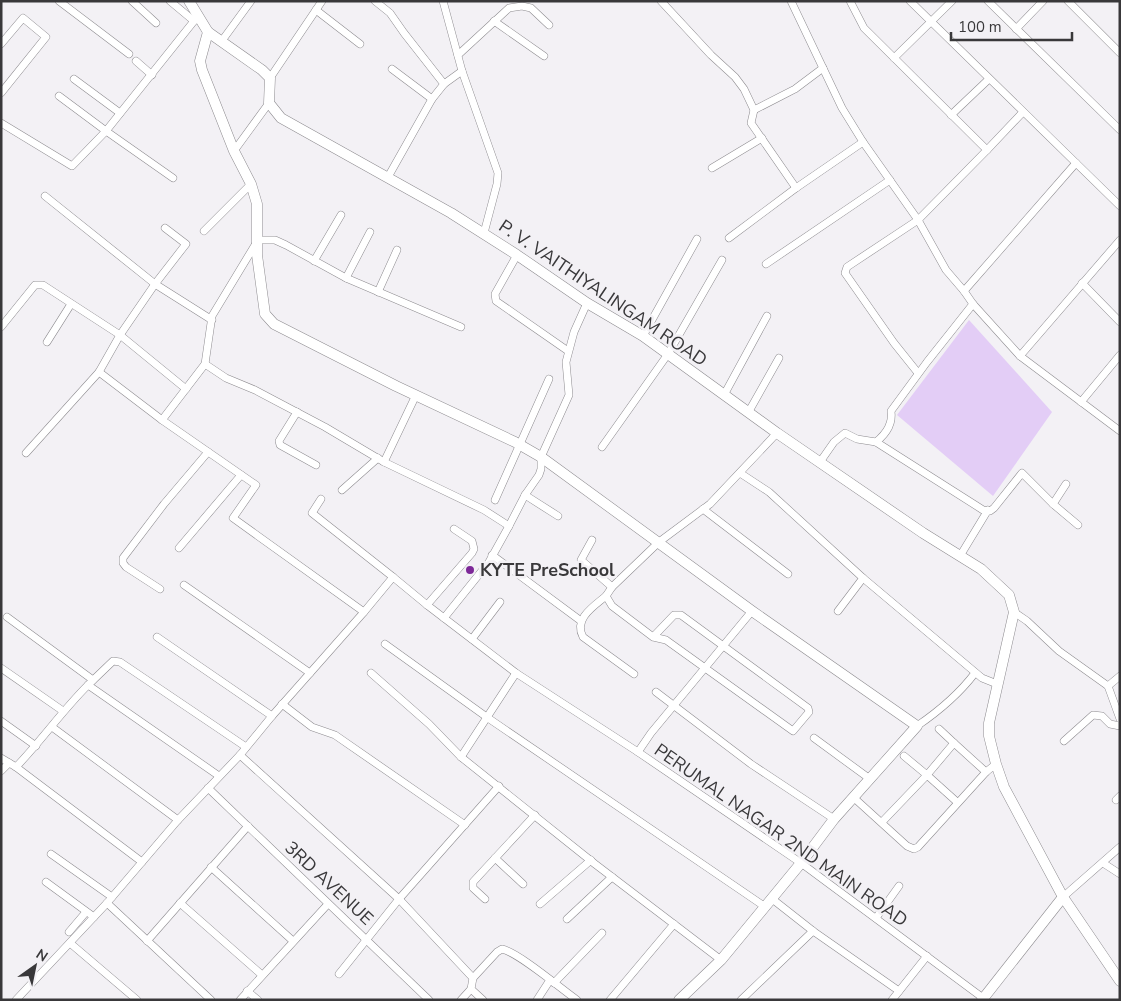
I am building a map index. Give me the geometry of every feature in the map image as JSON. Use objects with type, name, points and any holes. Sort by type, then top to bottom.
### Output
[{"type":"street","points":[[59,1],[129,54]]},
{"type":"street","points":[[132,1],[156,23]]},
{"type":"street","points":[[170,1],[196,18],[208,32],[262,70],[270,78]]},
{"type":"street","points":[[189,1],[196,18]]},
{"type":"street","points":[[221,42],[251,1]]},
{"type":"street","points":[[234,151],[269,103],[270,78],[322,1]]},
{"type":"street","points":[[375,1],[390,12],[444,84]]},
{"type":"street","points":[[442,1],[462,72],[498,173],[497,184],[484,233]]},
{"type":"street","points":[[531,8],[536,1]]},
{"type":"street","points":[[661,1],[744,88],[754,110],[751,123],[796,188]]},
{"type":"street","points":[[791,1],[842,108],[863,142],[918,220],[946,270],[973,304],[1020,356],[1120,431]]},
{"type":"street","points":[[850,1],[864,28],[987,150]]},
{"type":"street","points":[[910,1],[1120,206]]},
{"type":"street","points":[[894,58],[952,1]]},
{"type":"street","points":[[988,1],[1120,130]]},
{"type":"street","points":[[1016,29],[1044,1]]},
{"type":"street","points":[[1068,1],[1120,53]]},
{"type":"street","points":[[458,55],[509,8],[522,6],[531,8],[549,25]]},
{"type":"street","points":[[316,10],[360,44]]},
{"type":"street","points":[[1,44],[23,18],[46,37],[1,93]]},
{"type":"street","points":[[1,123],[72,166],[106,131],[196,18]]},
{"type":"street","points":[[494,21],[544,56]]},
{"type":"street","points":[[208,32],[201,66],[234,151],[251,184],[257,204],[257,255],[265,314],[268,320],[282,329],[519,444],[540,457],[752,611],[917,726]]},
{"type":"street","points":[[136,61],[152,75]]},
{"type":"street","points":[[754,110],[795,89],[823,68]]},
{"type":"street","points":[[392,70],[432,99]]},
{"type":"street","points":[[388,178],[432,99],[444,84],[462,72]]},
{"type":"street","points":[[74,79],[120,113]]},
{"type":"street","points":[[951,115],[989,79]]},
{"type":"street","points":[[59,96],[173,178]]},
{"type":"street","name":"P. V. VAITHIYALINGAM ROAD","points":[[269,103],[281,118],[451,213],[484,233],[587,303],[643,336],[777,433],[923,533],[981,569],[1009,594],[1014,612]]},
{"type":"street","points":[[918,373],[894,343],[845,273],[845,270],[918,220],[1023,112]]},
{"type":"street","points":[[712,168],[762,138]]},
{"type":"street","points":[[729,238],[796,188],[863,142]]},
{"type":"street","points":[[964,291],[1076,163]]},
{"type":"street","points":[[766,264],[890,180]]},
{"type":"street","points":[[204,231],[251,184]]},
{"type":"street","points":[[45,196],[155,284],[212,320]]},
{"type":"street","points":[[314,261],[341,215]]},
{"type":"street","points":[[26,453],[99,372],[120,335],[155,284],[186,244],[165,228]]},
{"type":"street","points":[[346,278],[370,232]]},
{"type":"street","points":[[643,336],[698,239]]},
{"type":"street","points":[[258,240],[275,240],[346,278],[461,327]]},
{"type":"street","points":[[162,420],[205,364],[212,316],[258,240]]},
{"type":"street","points":[[1020,356],[1120,240]]},
{"type":"street","points":[[378,292],[397,250]]},
{"type":"street","points":[[517,255],[494,294],[496,301],[568,352]]},
{"type":"street","points":[[602,447],[668,354],[722,260]]},
{"type":"street","points":[[1082,283],[1120,322]]},
{"type":"street","points":[[1,326],[35,285],[43,286],[120,335],[186,390]]},
{"type":"street","points":[[444,618],[492,555],[525,495],[539,475],[540,457],[569,395],[566,362],[574,332],[587,303]]},
{"type":"street","points":[[47,342],[71,304]]},
{"type":"street","points":[[876,442],[885,435],[892,418],[891,411],[918,373],[973,304]]},
{"type":"street","points":[[724,395],[767,316]]},
{"type":"street","points":[[1081,402],[1120,355]]},
{"type":"street","points":[[748,412],[779,358]]},
{"type":"street","points":[[205,364],[226,378],[297,412],[381,460],[484,510],[509,526]]},
{"type":"street","points":[[99,372],[162,420],[256,485],[233,518],[364,612]]},
{"type":"street","points":[[495,500],[549,378]]},
{"type":"street","points":[[342,490],[381,460],[416,395]]},
{"type":"street","points":[[297,412],[279,441],[280,445],[316,465]]},
{"type":"street","points":[[634,674],[584,636],[580,631],[583,616],[606,596],[612,587],[658,542],[703,509],[777,433]]},
{"type":"street","points":[[820,462],[834,442],[844,433],[857,439],[876,442],[984,510],[994,508],[1022,474],[1078,525]]},
{"type":"street","points":[[160,590],[126,567],[123,563],[123,558],[164,504],[208,452]]},
{"type":"street","points":[[740,473],[769,492],[863,578],[975,673],[997,684]]},
{"type":"street","points":[[179,548],[241,475]]},
{"type":"street","points":[[1053,504],[1066,484]]},
{"type":"street","points":[[525,495],[558,516]]},
{"type":"street","name":"PERUMAL NAGAR 2ND MAIN ROAD","points":[[321,499],[312,514],[516,673],[638,752],[801,863],[983,999]]},
{"type":"street","points":[[703,509],[788,574]]},
{"type":"street","points":[[960,556],[988,510]]},
{"type":"street","points":[[427,605],[472,553],[474,548],[472,541],[454,529]]},
{"type":"street","points":[[592,540],[581,560],[612,587]]},
{"type":"street","points":[[492,555],[581,621]]},
{"type":"street","points":[[16,1000],[110,900],[178,820],[240,755],[393,577]]},
{"type":"street","points":[[838,611],[863,578]]},
{"type":"street","points":[[184,585],[310,673]]},
{"type":"street","points":[[606,596],[612,606],[653,637],[666,640],[793,731],[809,712],[808,708],[681,615],[674,615],[653,637]]},
{"type":"street","points":[[472,639],[500,602]]},
{"type":"street","points":[[638,752],[752,611]]},
{"type":"street","points":[[1120,719],[1108,686],[1058,651],[1027,620],[1014,612],[989,723],[989,736],[996,764],[1004,787],[1063,897],[1120,982]]},
{"type":"street","points":[[7,617],[91,683],[219,776]]},
{"type":"street","points":[[157,637],[272,716]]},
{"type":"street","points":[[385,644],[488,718],[813,931],[899,991]]},
{"type":"street","points":[[16,768],[63,712],[113,662],[120,662],[246,747]]},
{"type":"street","points":[[1,668],[63,712]]},
{"type":"street","points":[[371,673],[429,724],[461,757],[612,877],[721,960]]},
{"type":"street","points":[[461,757],[516,673]]},
{"type":"street","points":[[680,1000],[721,960],[801,863],[834,819],[917,726],[963,689],[975,673]]},
{"type":"street","points":[[1108,686],[1120,676]]},
{"type":"street","points":[[656,692],[751,764],[834,819]]},
{"type":"street","points":[[282,704],[312,727],[335,736],[465,825]]},
{"type":"street","points":[[1064,741],[1093,715],[1102,716],[1110,724],[1120,726]]},
{"type":"street","points":[[1,721],[36,746]]},
{"type":"street","points":[[52,727],[178,820]]},
{"type":"street","points":[[939,729],[986,772]]},
{"type":"street","points":[[814,738],[870,779]]},
{"type":"street","points":[[882,822],[927,776],[954,743]]},
{"type":"street","points":[[240,755],[399,899],[473,978]]},
{"type":"street","points":[[904,756],[957,802]]},
{"type":"street","points":[[1,758],[142,862]]},
{"type":"street","points":[[1,772],[9,763]]},
{"type":"street","points":[[853,797],[907,846],[914,849],[918,847],[957,802],[996,764]]},
{"type":"street","points":[[338,974],[399,899],[499,786]]},
{"type":"street","name":"3RD AVENUE","points":[[208,788],[429,1000]]},
{"type":"street","points":[[485,899],[472,886],[477,876],[535,815]]},
{"type":"street","points":[[147,941],[248,826]]},
{"type":"street","points":[[983,999],[1063,897],[1120,847]]},
{"type":"street","points":[[51,854],[110,900],[147,941],[211,1000]]},
{"type":"street","points":[[495,858],[523,884]]},
{"type":"street","points":[[540,904],[591,860]]},
{"type":"street","points":[[1103,863],[1120,874]]},
{"type":"street","points":[[211,867],[293,941]]},
{"type":"street","points":[[567,919],[612,877]]},
{"type":"street","points":[[46,882],[94,917]]},
{"type":"street","points":[[876,918],[899,886]]},
{"type":"street","points":[[180,903],[262,975]]},
{"type":"street","points":[[240,1000],[328,904]]},
{"type":"street","points":[[69,932],[86,912]]},
{"type":"street","points":[[610,1000],[674,924]]},
{"type":"street","points":[[741,1000],[813,931]]},
{"type":"street","points":[[536,1000],[602,933]]},
{"type":"street","points":[[70,943],[137,1000]]},
{"type":"street","points":[[461,1000],[470,988],[473,978],[502,949],[518,957],[577,1000]]},
{"type":"street","points":[[892,1000],[927,956]]},
{"type":"street","points":[[470,988],[483,1000]]},
{"type":"street","points":[[247,991],[258,1000]]},
{"type":"shaded area","points":[[969,320],[1052,412],[993,496],[897,415]]},
{"type":"place","name":"KYTE PreSchool","points":[[470,570]]}]
